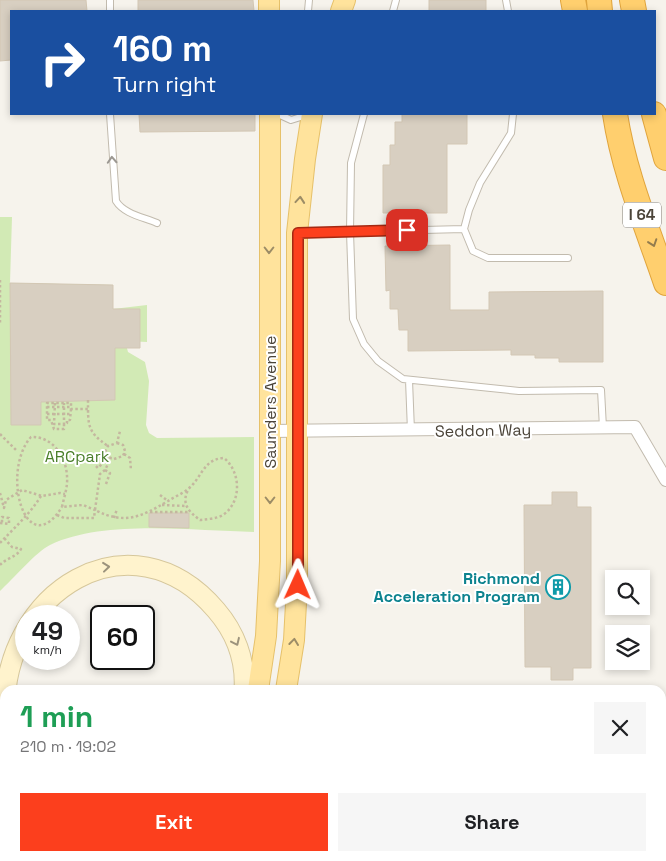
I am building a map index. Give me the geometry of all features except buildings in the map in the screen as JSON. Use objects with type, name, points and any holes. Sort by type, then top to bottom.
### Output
[{"type":"highway","name":"I 64","points":[[609,115],[632,187],[666,283]]},
{"type":"highway","points":[[615,115],[620,147]]},
{"type":"highway","points":[[654,115],[666,158]]},
{"type":"main road","name":"Saunders Avenue","points":[[259,685],[266,636],[270,570],[270,115]]},
{"type":"main road","points":[[287,685],[294,640],[298,585],[298,233],[310,115]]},
{"type":"main road","points":[[1,685],[8,646],[18,622],[27,609],[52,586],[92,568],[140,566],[164,572],[184,581],[200,592],[223,617],[239,648],[243,685]]},
{"type":"street","name":"Seddon Way","points":[[270,431],[411,431],[634,427],[666,480]]},
{"type":"lane","points":[[110,115],[113,187],[116,201],[120,207],[157,223]]},
{"type":"lane","points":[[280,115],[291,120],[307,115]]},
{"type":"lane","points":[[364,115],[351,163],[350,232],[353,319],[364,344],[378,361],[403,379],[520,391],[601,390],[603,428]]},
{"type":"lane","points":[[513,115],[511,133],[480,183],[469,210],[464,229],[473,251],[488,258],[568,258]]},
{"type":"lane","points":[[298,233],[464,229]]},
{"type":"lane","points":[[409,380],[411,431]]},
{"type":"path","points":[[0,280],[0,323]]},
{"type":"path","points":[[88,400],[88,422],[91,434],[108,446]]},
{"type":"path","points":[[55,405],[70,403],[71,408],[70,420],[67,420],[68,423],[64,424],[51,424],[51,420],[47,420],[47,403],[55,405],[64,407],[71,408],[88,409]]},
{"type":"path","points":[[55,405],[54,429],[64,429],[64,403]]},
{"type":"path","points":[[47,414],[70,414]]},
{"type":"path","points":[[117,443],[120,431]]},
{"type":"path","points":[[0,434],[16,451],[31,437],[40,437],[53,443],[61,454],[68,475],[62,507],[57,515],[44,526],[31,525],[21,518]]},
{"type":"path","points":[[109,458],[105,452],[108,446],[117,443],[123,445],[124,454],[130,458],[131,470]]},
{"type":"path","points":[[96,466],[98,468],[109,458],[114,459],[124,454]]},
{"type":"path","points":[[57,515],[64,518],[94,518],[100,474],[105,470],[109,458]]},
{"type":"path","points":[[215,458],[224,458],[233,465],[237,478],[234,502],[224,514],[216,518],[200,520],[189,512],[186,506],[185,495],[204,467],[215,458]]},
{"type":"path","points":[[105,470],[110,473],[106,484]]},
{"type":"path","points":[[0,493],[4,508],[6,500],[22,490],[41,496],[65,494]]},
{"type":"path","points":[[62,507],[83,505],[114,518],[134,518],[161,506],[188,490]]},
{"type":"path","points":[[160,495],[168,501]]},
{"type":"path","points":[[0,543],[21,518],[33,509],[41,496]]},
{"type":"path","points":[[10,497],[13,505]]},
{"type":"path","points":[[161,506],[186,506]]},
{"type":"path","points":[[114,518],[116,509]]},
{"type":"path","points":[[148,512],[189,512]]},
{"type":"path","points":[[0,565],[5,560],[19,554],[21,550],[12,547],[4,538]]},
{"type":"green space","name":"ARCpark","points":[[0,217],[12,217],[10,283],[113,285],[113,309],[147,305],[147,342],[125,341],[128,352],[145,362],[149,381],[146,425],[149,433],[157,438],[254,437],[254,532],[150,528],[96,532],[72,537],[45,548],[0,591]]},
{"type":"place","name":"Richmond Acceleration Program","points":[[558,587]]},
{"type":"route","points":[[298,585],[298,233],[407,230]]}]
